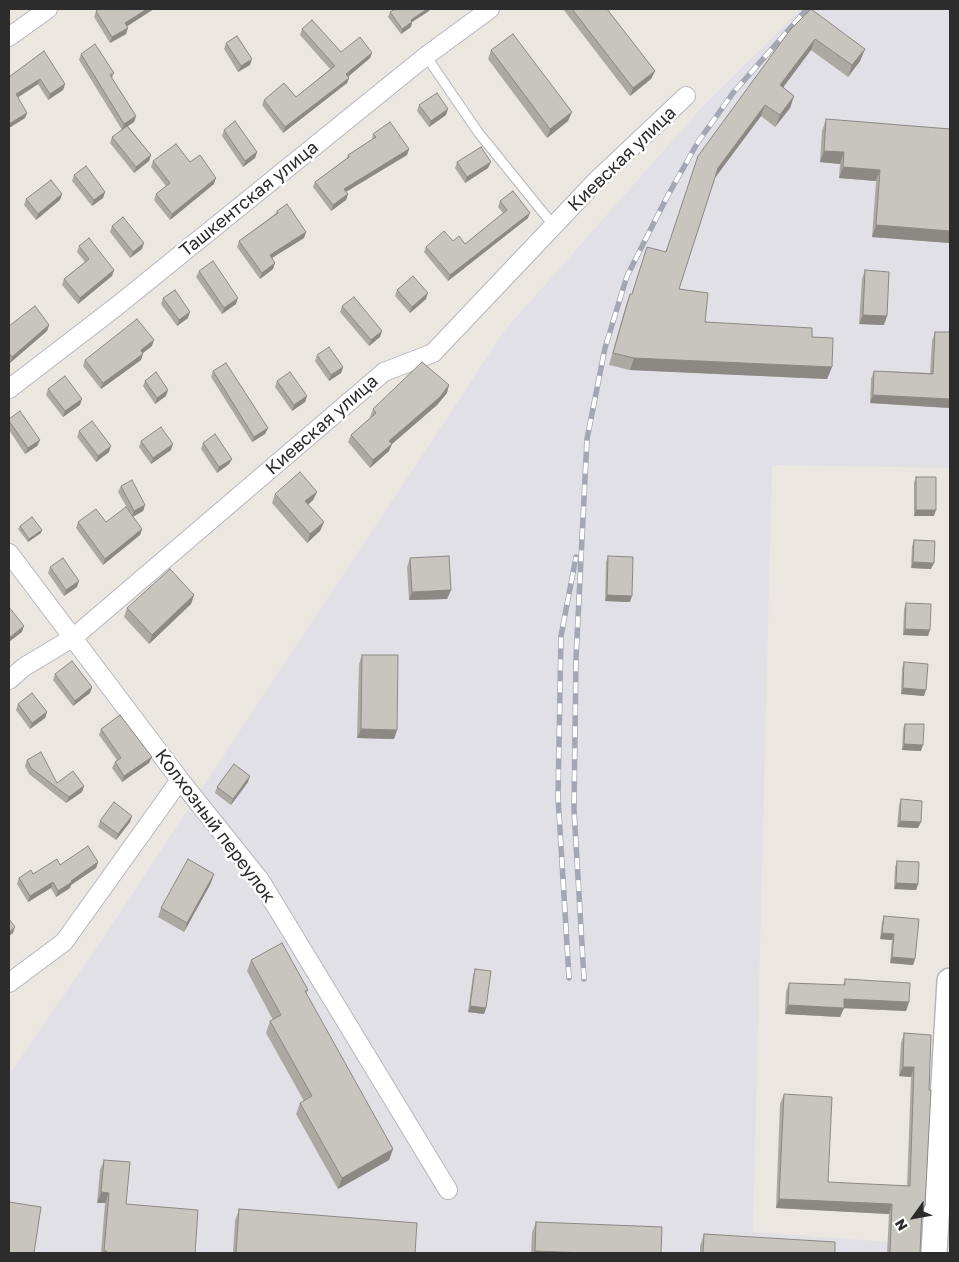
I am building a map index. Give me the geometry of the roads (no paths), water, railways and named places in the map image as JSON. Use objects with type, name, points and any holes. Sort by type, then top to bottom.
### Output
[{"type":"street","points":[[9,37],[48,9]]},
{"type":"street","name":"Ташкентская улица","points":[[9,389],[117,306],[426,56],[490,9]]},
{"type":"street","name":"Киевская улица","points":[[9,680],[24,667],[74,637],[384,372],[433,353],[597,180],[686,96]]},
{"type":"street","name":"Колхозный переулок","points":[[9,553],[180,780],[260,880],[448,1190]]},
{"type":"street","points":[[9,984],[64,942],[180,780]]},
{"type":"street","points":[[934,1253],[950,981]]},
{"type":"lane","points":[[426,56],[478,132],[554,226]]},
{"type":"railway","points":[[584,979],[574,810],[576,658],[587,439],[605,348],[627,276],[667,197],[698,142],[733,93],[807,9]]},
{"type":"railway","points":[[569,978],[558,797],[561,636],[576,557]]}]
